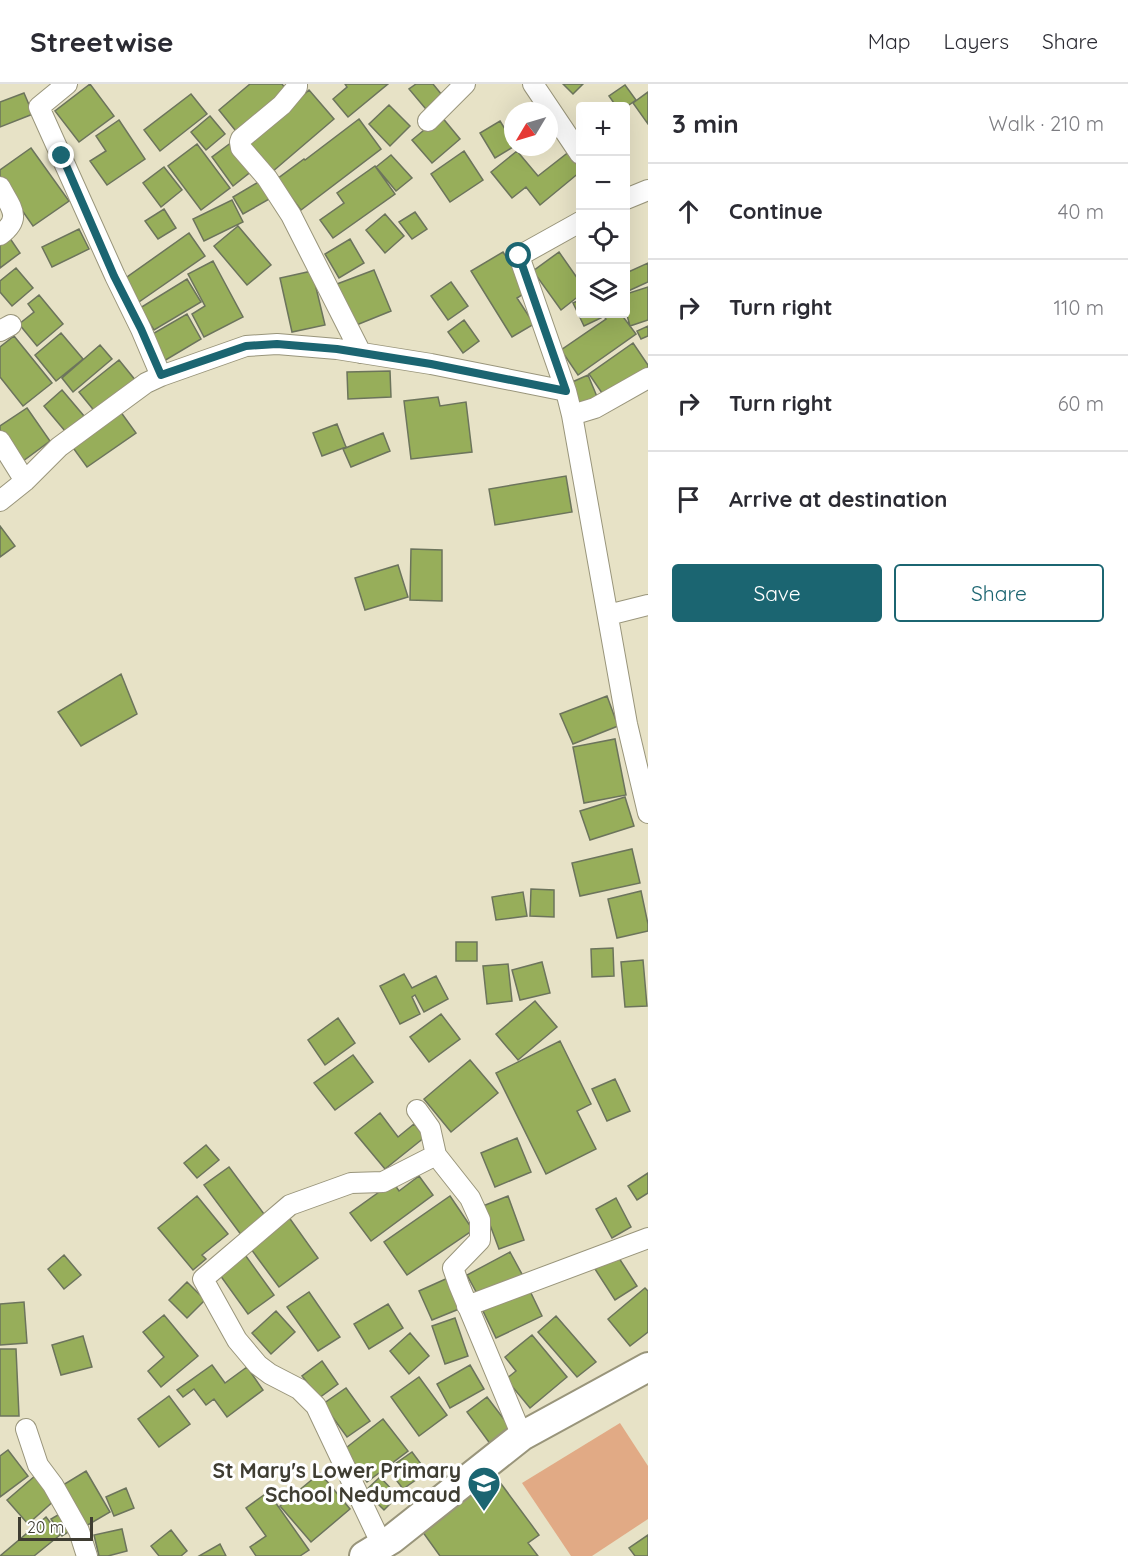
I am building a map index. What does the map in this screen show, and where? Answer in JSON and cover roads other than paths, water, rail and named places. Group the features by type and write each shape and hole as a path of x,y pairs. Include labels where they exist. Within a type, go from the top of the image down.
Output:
{"main road":[{"path":"373,1551 392,1539 522,1436 648,1367"}],"street":[{"path":"67,84 39,107 161,375"},
{"path":"297,84 282,105 240,142 291,215 361,353"},
{"path":"428,121 465,84"},
{"path":"533,84 576,148"},
{"path":"0,187 14,214 9,229 0,235"},
{"path":"630,197 648,190"},
{"path":"576,224 519,256 566,391 572,415 627,724 648,813"},
{"path":"0,501 26,481 59,447 146,383 161,375 246,346 277,344 361,353 431,364 566,391"},
{"path":"572,415 596,408 648,378"},
{"path":"0,441 26,481"},
{"path":"608,615 648,604"},
{"path":"417,1110 430,1128 436,1155 470,1198 480,1220 480,1240 453,1268 522,1436"},
{"path":"373,1551 316,1406 299,1389 258,1365 237,1340 203,1279 290,1205 351,1183 383,1182 436,1155"},
{"path":"467,1306 648,1238"},
{"path":"26,1429 38,1465 53,1485 80,1531 87,1556"}],"place":[{"name":"St Mary's Lower Primary School Nedumcaud","path":"484,1512"}]}
